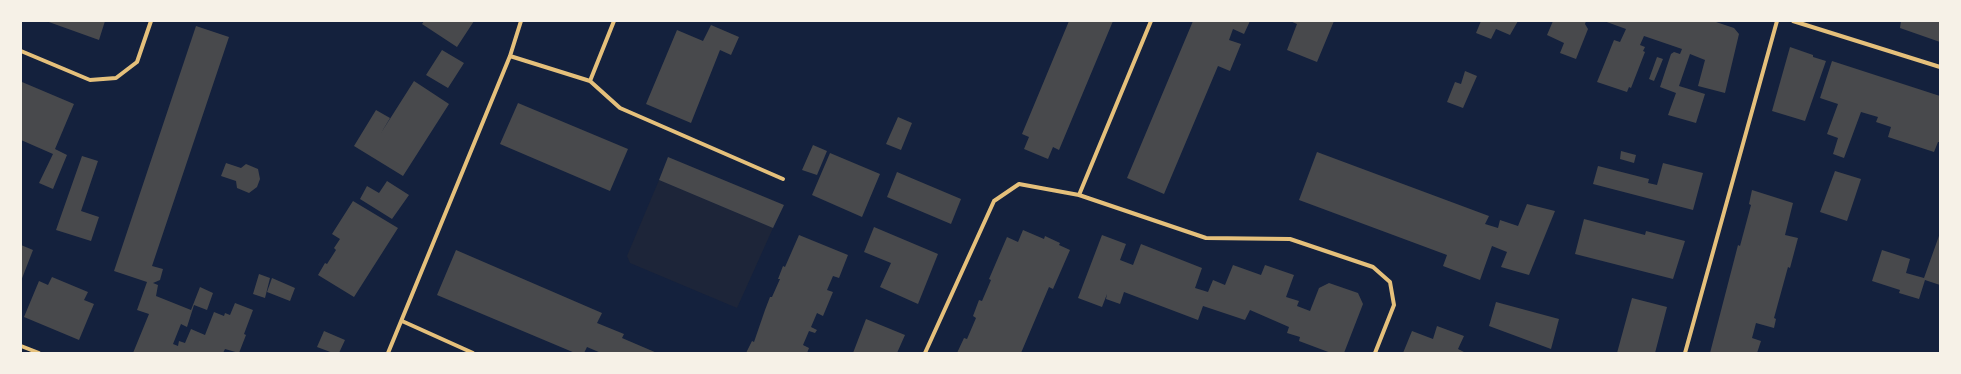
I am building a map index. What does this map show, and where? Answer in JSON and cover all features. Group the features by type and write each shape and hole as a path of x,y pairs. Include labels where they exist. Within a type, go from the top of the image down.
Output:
{"street":[{"path":"21,51 90,80 116,78 137,62 151,21"},
{"path":"388,353 510,56 521,21"},
{"path":"590,80 614,21"},
{"path":"1079,195 1151,21"},
{"path":"1685,353 1777,21"},
{"path":"1794,21 1940,67"},
{"path":"510,56 590,80 620,108 783,179"},
{"path":"925,353 994,201 1019,184 1079,195 1206,238 1290,239 1373,267 1390,282 1394,305 1375,353"},
{"path":"402,321 473,353"},
{"path":"21,346 39,353"}],"shaded area":[{"path":"659,180 773,228 737,308 630,263 627,256"}],"building":[{"path":"46,21 105,21 99,40"},
{"path":"424,21 474,21 457,47 422,24"},
{"path":"1069,21 1113,21 1059,150 1053,147 1048,159 1024,149 1029,137 1022,134"},
{"path":"1193,21 1250,21 1244,34 1233,29 1229,40 1241,44 1230,71 1218,66 1164,194 1127,178"},
{"path":"1290,21 1334,21 1317,62 1287,50 1297,24"},
{"path":"1481,21 1518,21 1510,35 1496,29 1491,39 1476,33"},
{"path":"1553,21 1586,21 1585,24 1588,29 1576,59 1560,53 1564,43 1547,35"},
{"path":"1604,21 1713,21 1734,28 1739,34 1725,93 1698,86 1705,60 1690,54 1679,86 1705,94 1696,123 1668,115 1676,93 1660,87 1671,54 1674,52 1680,54 1682,49 1644,36 1640,45 1645,47 1643,51 1645,52 1631,88 1629,87 1627,92 1597,82 1614,40 1620,42 1626,29"},
{"path":"1901,21 1940,21 1940,42 1900,28"},
{"path":"711,25 739,37 731,55 720,50 691,123 646,104 677,30 703,41"},
{"path":"196,26 229,37 152,266 163,269 160,280 153,283 158,285 156,296 191,310 200,287 213,293 207,310 194,305 187,327 181,324 173,344 178,346 179,341 185,343 191,329 205,335 214,312 224,316 225,313 230,315 235,303 253,310 239,353 225,349 223,353 133,353 149,314 137,310 147,282 114,271"},
{"path":"1790,47 1826,61 1805,121 1772,111"},
{"path":"442,50 464,63 448,88 426,75"},
{"path":"1657,57 1663,59 1654,81 1649,79"},
{"path":"1832,61 1940,96 1940,142 1938,142 1934,152 1888,137 1891,127 1876,122 1878,117 1861,112 1844,158 1833,154 1838,138 1827,134 1838,104 1820,98"},
{"path":"1465,71 1477,76 1463,108 1447,102 1455,82 1461,84"},
{"path":"414,81 449,104 403,176 354,146 376,110 390,118 381,133"},
{"path":"22,82 74,104 55,149 67,155 53,189 39,183 53,154 21,140"},
{"path":"518,103 628,149 610,191 500,144"},
{"path":"898,117 912,123 901,150 886,144"},
{"path":"813,145 827,151 817,175 802,170"},
{"path":"1621,151 1636,155 1634,163 1620,159"},
{"path":"1317,152 1489,216 1485,224 1498,228 1500,220 1518,226 1527,204 1555,211 1529,275 1501,267 1507,252 1492,246 1480,280 1443,266 1447,255 1299,200"},
{"path":"830,153 880,174 862,217 812,195"},
{"path":"82,156 98,161 81,211 99,217 91,241 56,230"},
{"path":"668,157 784,205 773,228 659,180"},
{"path":"226,163 241,168 246,164 258,169 260,179 257,187 249,193 237,188 236,181 221,176"},
{"path":"1663,163 1703,173 1693,210 1593,184 1598,166 1649,179 1648,183 1657,185"},
{"path":"1835,171 1861,179 1847,221 1820,212"},
{"path":"897,172 961,199 951,224 887,197"},
{"path":"387,181 409,195 392,219 360,199 367,186 379,193"},
{"path":"1752,190 1793,203 1785,235 1798,238 1790,268 1788,267 1774,318 1776,319 1774,328 1756,323 1752,338 1761,341 1757,353 1710,353 1738,245 1740,246 1751,205 1749,204"},
{"path":"353,201 398,228 354,297 318,275 325,263 327,264 336,250 334,248 340,239 332,234"},
{"path":"1584,219 1645,235 1646,231 1685,241 1673,279 1575,254"},
{"path":"874,227 938,254 918,304 880,287 891,263 864,252"},
{"path":"1023,230 1044,239 1045,236 1060,243 1059,245 1070,250 1053,289 1049,287 1021,353 957,353 964,338 967,339 976,318 973,316 979,300 982,301 991,280 989,279 1007,237 1018,242"},
{"path":"1940,233 1940,285 1925,280 1919,299 1899,293 1900,290 1872,281 1882,250 1910,259 1906,273 1924,278"},
{"path":"799,235 848,255 839,278 833,276 827,290 833,292 823,316 817,313 811,327 817,330 815,333 809,331 803,345 809,348 807,353 746,353 752,341 754,342 770,297 772,297 780,279 778,279 783,266 785,267"},
{"path":"1102,235 1126,244 1120,260 1133,265 1141,244 1202,268 1195,288 1208,292 1213,280 1225,285 1233,265 1261,275 1265,265 1294,275 1286,297 1299,301 1297,306 1310,311 1319,288 1329,283 1358,293 1363,304 1344,353 1331,353 1299,341 1300,337 1287,333 1289,327 1250,310 1245,320 1203,306 1198,320 1124,292 1120,304 1106,299 1107,294 1102,307 1078,298"},
{"path":"21,245 33,250 21,281"},
{"path":"456,250 602,313 597,323 624,334 622,338 657,353 601,353 587,347 584,353 575,353 437,295"},
{"path":"259,274 270,278 265,298 253,294"},
{"path":"52,277 88,292 84,300 94,304 79,340 24,317 39,281 48,285"},
{"path":"272,278 295,288 290,301 267,292"},
{"path":"1632,298 1667,307 1655,353 1617,353"},
{"path":"1496,302 1559,319 1551,349 1489,326"},
{"path":"866,319 905,335 897,353 853,353"},
{"path":"1437,326 1464,336 1458,349 1464,352 1463,353 1403,353 1412,331 1433,339"},
{"path":"324,331 345,340 339,353 333,353 317,347"}]}
